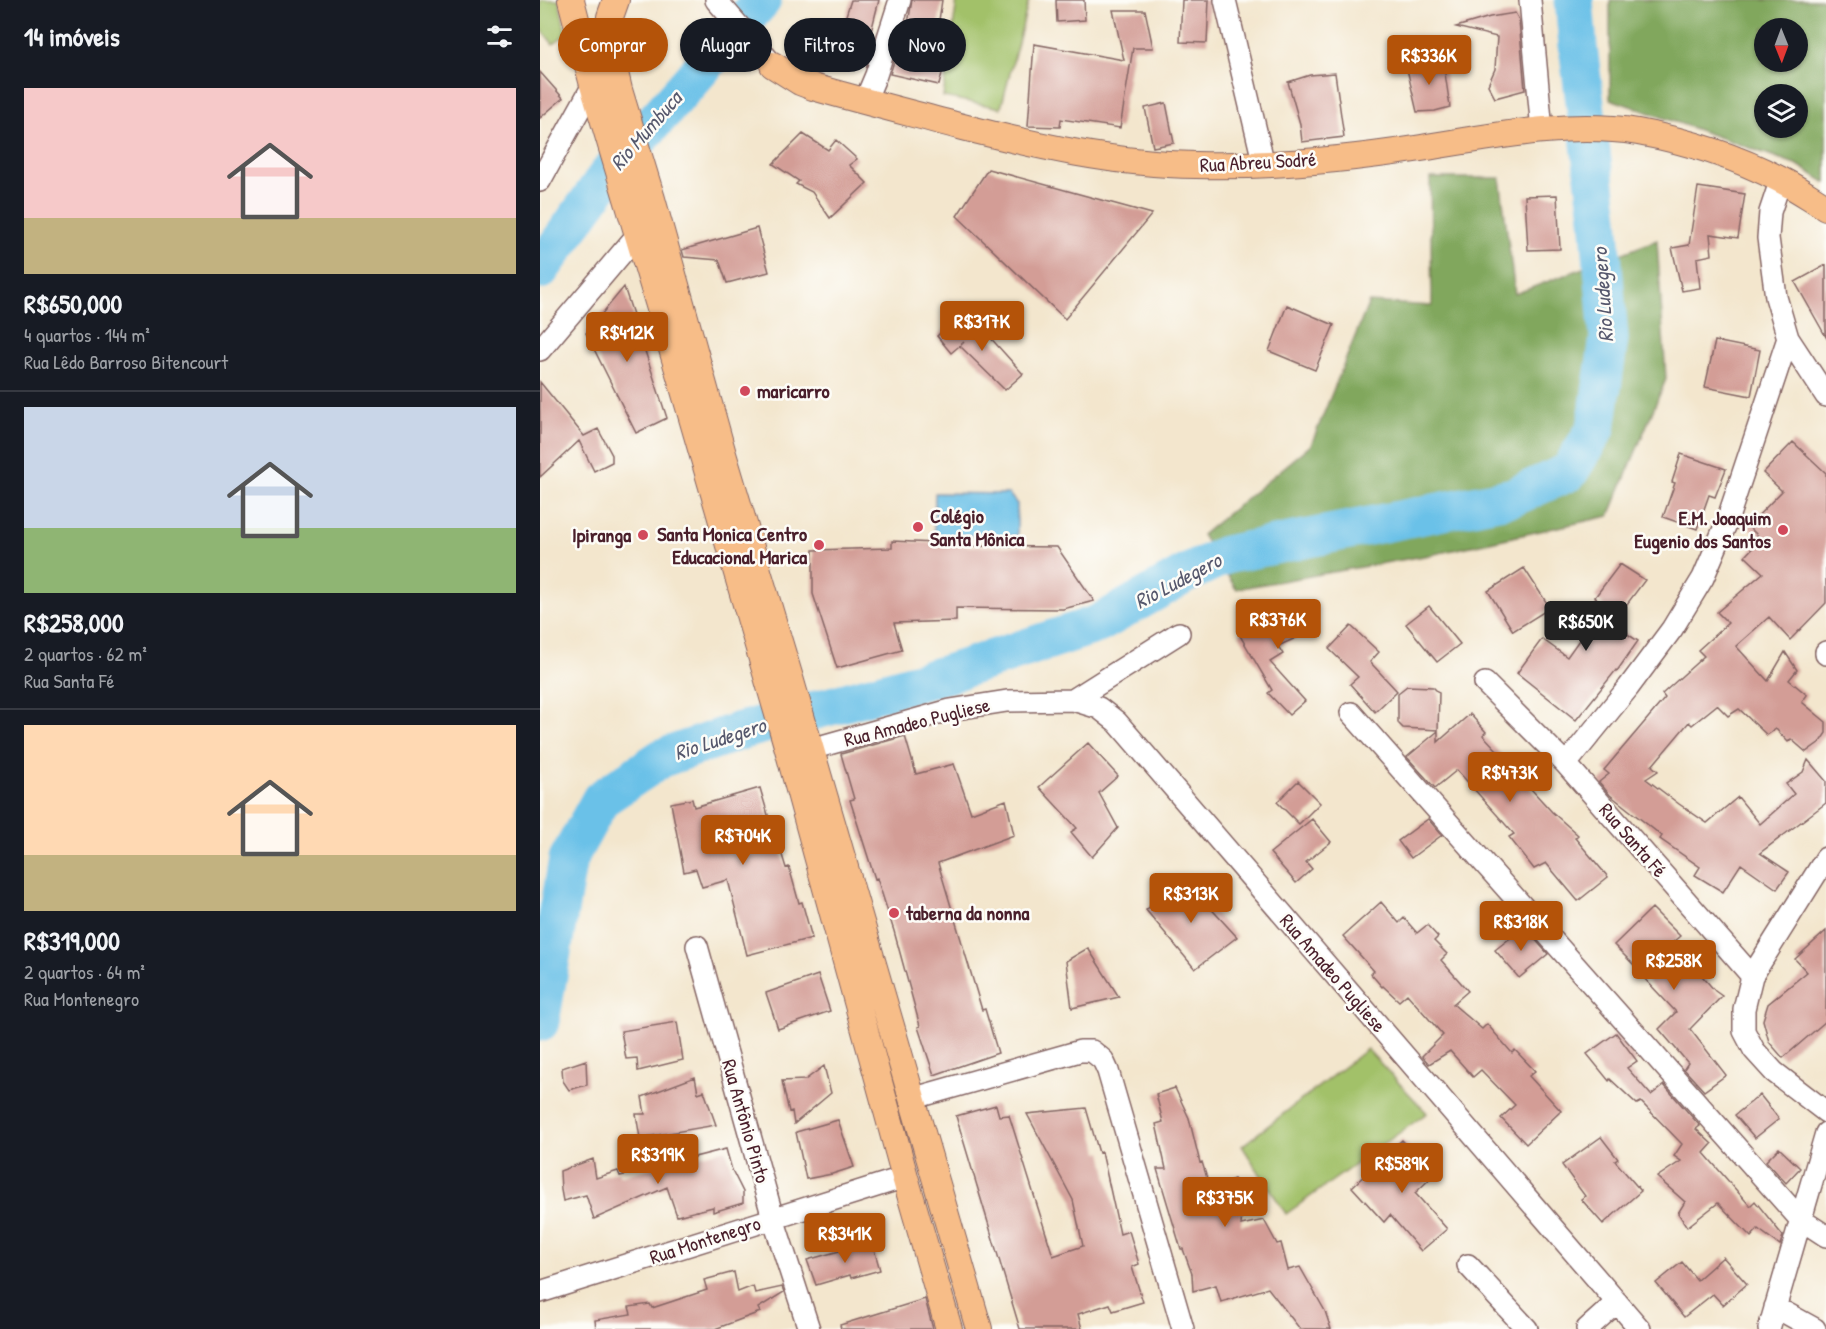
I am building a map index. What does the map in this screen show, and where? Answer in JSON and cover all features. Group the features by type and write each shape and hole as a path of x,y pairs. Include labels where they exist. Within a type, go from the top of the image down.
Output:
{"main road":[{"path":"571,0 601,111 640,200 723,454 779,680"},
{"path":"616,0 610,13 608,34 640,200 638,234 779,680 801,742 979,1329"},
{"name":"Rua Abreu Sodré","path":"773,65 800,82 865,102 993,135 1064,150 1133,160 1194,165 1264,165 1359,156 1542,131 1595,129 1636,132 1689,144 1738,160 1781,179 1826,207"},
{"path":"801,742 905,1177 949,1329"}],"street":[{"name":"Rua Abreu Sodré","path":"716,0 773,65"},
{"path":"865,102 900,0"},
{"path":"1225,0 1264,165"},
{"path":"1530,0 1542,131"},
{"path":"540,182 593,84"},
{"path":"1781,179 1770,212 1768,238 1776,297 1788,338 1826,396"},
{"path":"540,350 638,234"},
{"path":"1566,764 1628,688 1672,629 1703,578 1726,524 1788,338"},
{"path":"1072,700 1179,633"},
{"name":"Rua Santa Fé","path":"1485,683 1566,764 1752,976"},
{"name":"Rua Amadeo Pugliese","path":"801,742 950,710 1007,701 1072,700 1099,708 1117,722 1640,1329"},
{"path":"1351,712 1800,1219 1826,1236"},
{"path":"1826,858 1752,976 1743,1009 1744,1031 1754,1050 1774,1072 1826,1112"},
{"name":"Rua Antônio Pinto","path":"697,946 773,1218 809,1329"},
{"path":"911,1099 1080,1051 1092,1051 1103,1060 1183,1329"},
{"path":"1769,1329 1826,1133"},
{"name":"Rua Montenegro","path":"540,1293 905,1177"},
{"path":"1468,1265 1527,1329"},
{"path":"1587,1329 1617,1302"},
{"path":"1775,1307 1815,1329"}],"green space":[{"path":"559,0 563,18 558,18 558,40 553,44 540,28 540,1"},
{"path":"957,0 1029,0 1001,108 943,97 947,72 966,72 966,18 954,18"},
{"path":"1610,0 1826,0 1826,183 1798,165 1610,99"},
{"path":"1430,178 1500,178 1515,294 1657,240 1666,379 1609,516 1430,555 1236,589 1202,535 1311,445 1369,302 1432,306"},
{"path":"1367,1049 1427,1113 1286,1214 1242,1146"}],"water":[{"path":"935,493 1009,494 1017,504 1017,536 934,535"}],"building":[{"path":"851,0 879,0 874,18 845,18"},
{"path":"912,0 942,0 939,18 909,18"},
{"path":"1056,0 1084,0 1085,20 1057,22"},
{"path":"1182,0 1209,0 1207,43 1180,42"},
{"path":"1113,10 1145,10 1153,48 1133,48 1120,128 1061,119 1060,127 1028,126 1034,44 1124,60"},
{"path":"1515,13 1519,20 1525,90 1495,98 1488,85 1495,69 1497,37 1456,27 1490,17"},
{"path":"1443,60 1450,107 1417,112 1407,69 1427,62"},
{"path":"540,72 563,98 540,118"},
{"path":"891,72 942,72 939,85 890,74"},
{"path":"1335,73 1344,137 1302,142 1300,124 1288,82 1310,75"},
{"path":"1166,103 1174,143 1153,147 1145,108"},
{"path":"803,134 828,150 836,140 857,159 849,165 867,183 830,218 812,192 796,184 799,181 773,164"},
{"path":"988,169 1152,214 1065,319 957,216"},
{"path":"1698,187 1745,194 1738,238 1710,234 1712,255 1697,258 1700,288 1682,291 1672,248 1689,245"},
{"path":"1557,195 1560,249 1528,250 1525,196"},
{"path":"757,228 769,272 727,283 719,260 684,257 682,250"},
{"path":"1826,265 1826,337 1795,282"},
{"path":"624,287 667,418 636,433 586,333"},
{"path":"1287,305 1334,325 1315,370 1269,351"},
{"path":"956,318 970,335 979,325 1023,374 1005,390 960,346 964,342 951,353 937,336"},
{"path":"1715,341 1760,350 1751,396 1705,387"},
{"path":"540,382 584,436 598,429 612,455 612,462 594,471 579,441 540,477"},
{"path":"1793,442 1826,473 1826,603 1790,640 1769,617 1736,646 1768,681 1785,652 1797,670 1789,680 1807,695 1802,702 1826,722 1826,733 1820,742 1806,752 1791,739 1788,742 1776,729 1767,735 1739,709 1728,716 1717,705 1692,725 1689,722 1652,766 1658,771 1646,779 1707,823 1738,797 1760,824 1794,794 1786,784 1803,772 1808,760 1826,781 1826,803 1760,853 1789,872 1777,889 1741,864 1723,892 1695,875 1700,867 1660,839 1662,836 1610,795 1599,782 1609,774 1604,770 1665,698 1662,694 1704,656 1698,650 1728,623 1717,612 1763,573 1745,556 1761,539 1748,526 1782,491 1763,473"},
{"path":"1681,454 1726,469 1715,497 1709,495 1697,529 1663,517 1675,483 1672,482"},
{"path":"892,541 956,544 956,546 1057,547 1094,601 1063,609 956,608 956,621 894,623 902,650 837,668 813,594 813,550 892,548"},
{"path":"1620,564 1645,580 1612,624 1638,641 1617,671 1576,720 1517,673 1542,639 1567,657 1604,605 1595,597"},
{"path":"1524,568 1550,608 1513,631 1488,591"},
{"path":"1306,603 1318,628 1278,646 1283,654 1270,662 1305,701 1289,715 1268,693 1272,690 1239,634 1263,619 1264,622"},
{"path":"1429,606 1460,644 1437,662 1406,624"},
{"path":"1351,626 1379,652 1370,662 1397,691 1375,712 1350,684 1358,677 1329,649"},
{"path":"1407,686 1433,687 1439,693 1438,730 1403,728 1398,723 1398,693"},
{"path":"1470,714 1486,732 1483,735 1510,766 1552,812 1578,835 1575,838 1608,877 1578,901 1546,863 1534,869 1509,837 1514,834 1457,770 1435,788 1407,757 1438,731 1438,742"},
{"path":"905,736 916,774 954,764 971,813 1006,800 1014,835 938,863 982,1010 985,1009 998,1053 934,1075 918,1027 920,1026 894,931 850,800 854,799 841,754"},
{"path":"1088,743 1118,776 1099,793 1118,828 1092,857 1071,832 1077,828 1039,787"},
{"path":"1298,781 1320,803 1299,824 1277,802"},
{"path":"760,788 776,842 778,842 786,868 789,867 812,938 747,955 728,880 702,887 696,869 684,872 671,803 692,799 694,807"},
{"path":"1312,819 1331,842 1306,862 1312,869 1296,883 1270,853"},
{"path":"1428,819 1442,835 1411,858 1398,841"},
{"path":"1183,878 1237,937 1195,969 1146,910"},
{"path":"1381,902 1399,923 1404,918 1417,933 1427,925 1438,937 1434,941 1447,954 1441,960 1468,991 1453,1004 1482,1029 1487,1024 1512,1053 1515,1050 1535,1071 1529,1076 1561,1111 1526,1144 1501,1118 1515,1105 1481,1070 1473,1077 1450,1051 1429,1064 1422,1056 1443,1035 1407,994 1399,1001 1382,987 1371,974 1374,971 1343,936"},
{"path":"1652,908 1680,936 1673,942 1715,991 1722,996 1690,1029 1726,1075 1704,1091 1684,1069 1688,1063 1659,1029 1676,1012 1614,945"},
{"path":"1524,927 1548,954 1519,978 1495,950"},
{"path":"1826,931 1826,1021 1783,1058 1769,1042 1763,1020 1768,1004 1807,972 1795,959"},
{"path":"1088,948 1119,997 1072,1008 1066,961"},
{"path":"818,975 830,1011 778,1029 766,993"},
{"path":"677,1022 683,1060 638,1071 637,1058 626,1059 621,1031"},
{"path":"1616,1033 1637,1061 1627,1068 1651,1095 1664,1085 1700,1126 1696,1129 1712,1144 1704,1153 1750,1206 1755,1201 1783,1236 1780,1245 1758,1229 1751,1237 1718,1203 1687,1227 1678,1213 1685,1202 1657,1177 1681,1161 1674,1156 1682,1144 1641,1102 1637,1104 1610,1079 1609,1081 1587,1054"},
{"path":"586,1060 587,1085 569,1090 563,1081 562,1068"},
{"path":"824,1066 831,1093 794,1124 782,1081 805,1080"},
{"path":"695,1077 698,1093 704,1091 716,1125 640,1138 636,1114 645,1114 642,1097"},
{"path":"1175,1088 1189,1118 1200,1163 1202,1162 1210,1188 1234,1179 1244,1190 1241,1225 1264,1220 1277,1244 1281,1243 1288,1270 1300,1267 1325,1311 1331,1329 1300,1329 1268,1288 1221,1302 1216,1285 1193,1291 1192,1274 1183,1249 1181,1249 1157,1169 1166,1169 1156,1124 1163,1122 1156,1094"},
{"path":"1760,1095 1779,1119 1755,1138 1735,1115"},
{"path":"996,1105 999,1116 1009,1115 1053,1256 1083,1246 1073,1200 1027,1114 1086,1108 1099,1153 1102,1152 1120,1234 1129,1231 1139,1264 1132,1267 1143,1302 1113,1311 1110,1304 1078,1314 1082,1329 1020,1329 956,1116"},
{"path":"838,1120 854,1167 806,1179 796,1132"},
{"path":"1601,1137 1618,1159 1615,1161 1641,1191 1603,1224 1581,1199 1585,1196 1562,1165"},
{"path":"1402,1140 1435,1174 1415,1193 1447,1229 1421,1251 1390,1215 1384,1222 1352,1187"},
{"path":"1779,1148 1800,1168 1786,1183 1766,1161"},
{"path":"726,1149 732,1170 743,1192 743,1203 713,1212 713,1207 677,1216 667,1187 594,1219 586,1195 563,1201 560,1171 593,1159 596,1178 618,1171 620,1176"},
{"path":"872,1242 880,1270 851,1278 850,1275 816,1285 807,1260"},
{"path":"1723,1257 1747,1284 1723,1305 1713,1294 1684,1317 1656,1283 1682,1262 1697,1280"},
{"path":"734,1272 738,1292 753,1286 755,1293 782,1287 784,1292 758,1308 760,1312 715,1329 596,1329 595,1320 631,1314 629,1307 650,1304 652,1308 707,1290 704,1280"},
{"path":"925,1299 933,1329 841,1329 840,1325"}],"waterway":[{"name":"Rio Mumbuca","path":"540,270 608,174 762,0"},
{"name":"Rio Ludegero","path":"540,1022 568,859 601,799 662,758 740,731 947,674 1098,624 1184,575 1225,555 1513,497 1569,472 1596,428 1609,338 1599,218 1574,0"}],"place":[{"name":"maricarro","path":"745,391"},
{"name":"Colégio Santa Mônica","path":"918,527"},
{"name":"E.M. Joaquim Eugenio dos Santos","path":"1783,530"},
{"name":"Ipiranga","path":"643,535"},
{"name":"Santa Monica Centro Educacional Marica","path":"819,545"},
{"name":"taberna da nonna","path":"894,913"}]}
